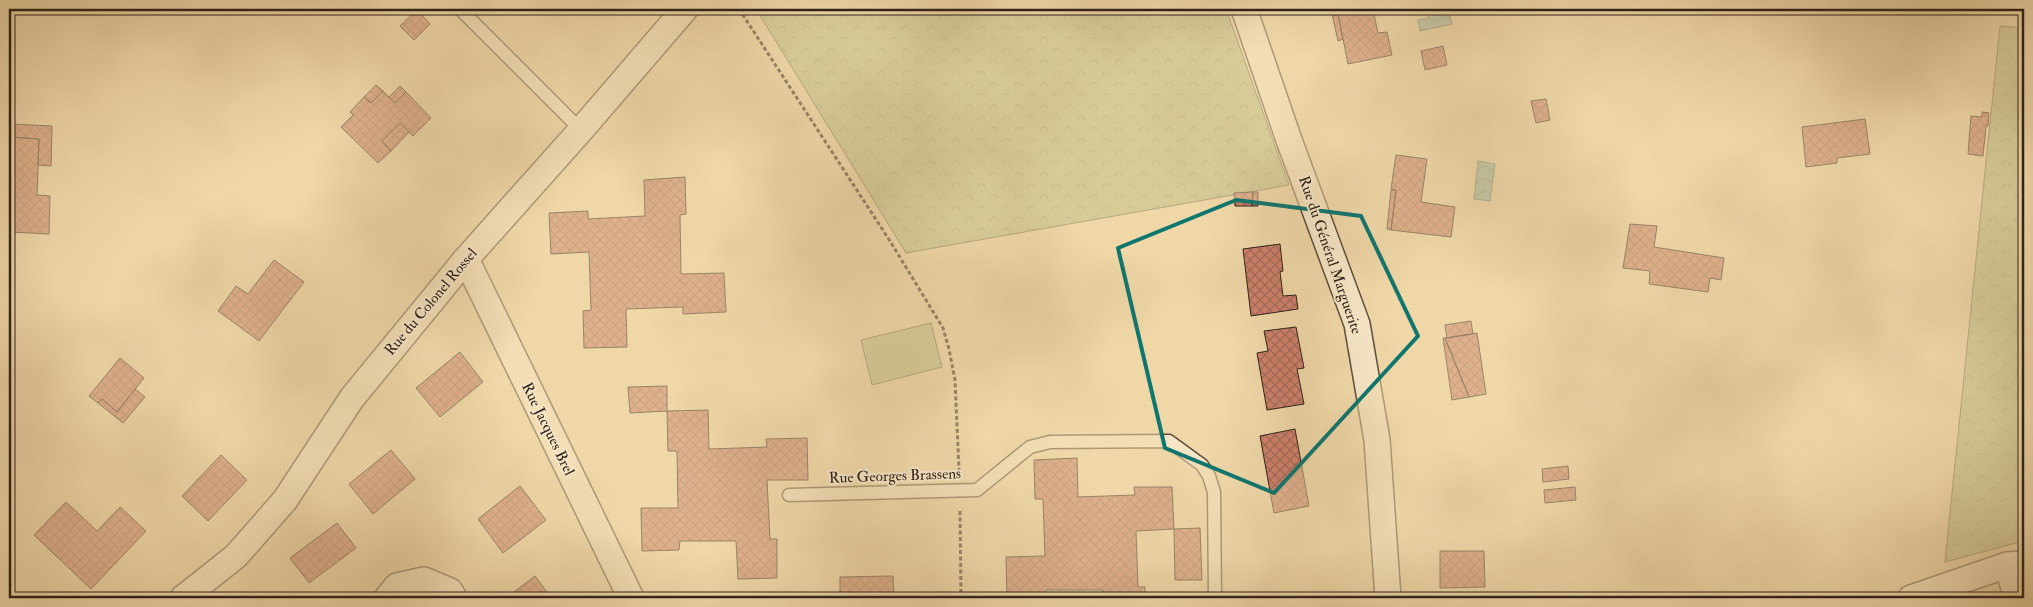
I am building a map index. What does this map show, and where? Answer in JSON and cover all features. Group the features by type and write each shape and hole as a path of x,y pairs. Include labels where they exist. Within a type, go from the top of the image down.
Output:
{"street":[{"name":"Rue du Colonel Rossel","path":"183,598 236,556 285,500 352,398 466,259 581,130 685,9"},
{"name":"Rue du Général Marguerite","path":"1244,9 1289,140 1357,324 1377,440 1388,598"},
{"name":"Rue Jacques Brel","path":"466,259 631,598"},
{"path":"1911,598 2016,565 2017,598"},
{"path":"387,598 397,586 424,580 450,592 454,598"}],"lane":[{"path":"460,9 581,130"},
{"name":"Rue Georges Brassens","path":"790,496 977,490 1030,447 1050,442 1169,441 1202,465 1210,476 1214,492 1215,598"}],"path":[{"path":"739,9 890,241 943,328 955,380 960,490 961,598"}],"highlighted area":[{"path":"1236,200 1361,216 1418,336 1274,493 1165,448 1118,248"}],"green space":[{"path":"756,9 1226,9 1289,185 906,253"},
{"path":"2000,26 2024,28 2024,541 1945,562"},
{"path":"931,323 942,367 872,385 861,340"}],"water":[{"path":"1427,9 1448,9 1452,24 1420,31 1418,20 1429,18"},
{"path":"1478,161 1495,164 1490,201 1474,199"}],"building":[{"path":"1331,9 1337,9 1343,39 1338,41"},
{"path":"1337,9 1373,9 1378,33 1387,32 1392,55 1348,64"},
{"path":"417,10 430,24 414,40 400,26"},
{"path":"1443,46 1447,65 1425,70 1421,51"},
{"path":"376,85 383,91 371,103 364,97"},
{"path":"400,86 406,92 395,103 389,97"},
{"path":"383,91 395,103 406,92 431,118 413,136 400,123 382,141 391,151 378,163 341,127 353,115 350,112 364,97 371,103"},
{"path":"1546,99 1550,120 1536,123 1531,101"},
{"path":"1982,112 1989,113 1983,156 1968,154 1971,116 1982,117"},
{"path":"1865,119 1870,154 1837,158 1837,163 1806,167 1802,127"},
{"path":"400,123 409,132 391,151 382,141"},
{"path":"9,124 52,126 51,166 38,165 39,139 9,137"},
{"path":"9,137 39,139 37,195 50,196 49,234 9,232"},
{"path":"1396,155 1427,159 1421,202 1455,207 1451,237 1391,230 1396,190 1391,189"},
{"path":"685,177 686,214 680,215 681,274 724,273 726,312 683,314 683,307 626,309 627,347 584,348 583,311 591,310 589,252 551,254 549,213 588,211 588,219 645,216 644,180"},
{"path":"1391,190 1396,190 1391,230 1387,229"},
{"path":"1253,192 1252,206 1235,206 1234,193"},
{"path":"1253,192 1258,192 1258,206 1252,206"},
{"path":"1630,224 1657,226 1654,247 1724,258 1721,280 1710,278 1708,292 1649,284 1650,271 1623,268"},
{"path":"1280,244 1283,271 1280,272 1283,296 1296,295 1298,309 1251,316 1243,249"},
{"path":"274,260 304,282 259,341 218,311 236,286 248,294"},
{"path":"1471,321 1473,334 1447,338 1445,325"},
{"path":"1296,327 1304,368 1297,369 1304,404 1267,410 1257,353 1268,351 1264,331"},
{"path":"1477,333 1486,394 1469,397 1445,338"},
{"path":"1443,338 1445,338 1469,397 1452,400"},
{"path":"460,352 483,382 440,417 416,388"},
{"path":"120,358 144,378 117,412 102,399 98,403 89,396"},
{"path":"667,386 667,411 630,413 628,387"},
{"path":"135,389 145,397 123,423 98,403 102,399 117,412"},
{"path":"708,410 709,449 767,447 766,439 807,438 808,480 767,480 770,539 777,539 777,578 738,579 736,541 680,541 679,550 642,551 641,508 678,508 677,451 668,451 667,411"},
{"path":"1295,429 1309,506 1274,513 1260,436"},
{"path":"391,450 415,479 373,514 349,484"},
{"path":"221,455 247,480 208,521 182,496"},
{"path":"1077,458 1078,497 1135,495 1134,487 1172,487 1174,529 1136,531 1138,587 1145,587 1145,598 1103,598 1103,590 1046,590 1046,597 1007,598 1006,557 1045,556 1043,499 1035,499 1034,460"},
{"path":"1568,466 1569,479 1543,482 1542,469"},
{"path":"520,486 546,520 503,553 478,519"},
{"path":"1575,487 1576,500 1545,503 1544,490"},
{"path":"66,502 97,531 120,507 146,531 91,589 34,535"},
{"path":"337,523 356,548 309,583 290,558"},
{"path":"1200,528 1202,580 1175,580 1174,529"},
{"path":"1440,551 1484,551 1485,587 1440,588"},
{"path":"535,576 551,598 506,598"},
{"path":"893,576 894,598 840,598 840,577"},
{"path":"808,594 808,598 677,598"}]}
